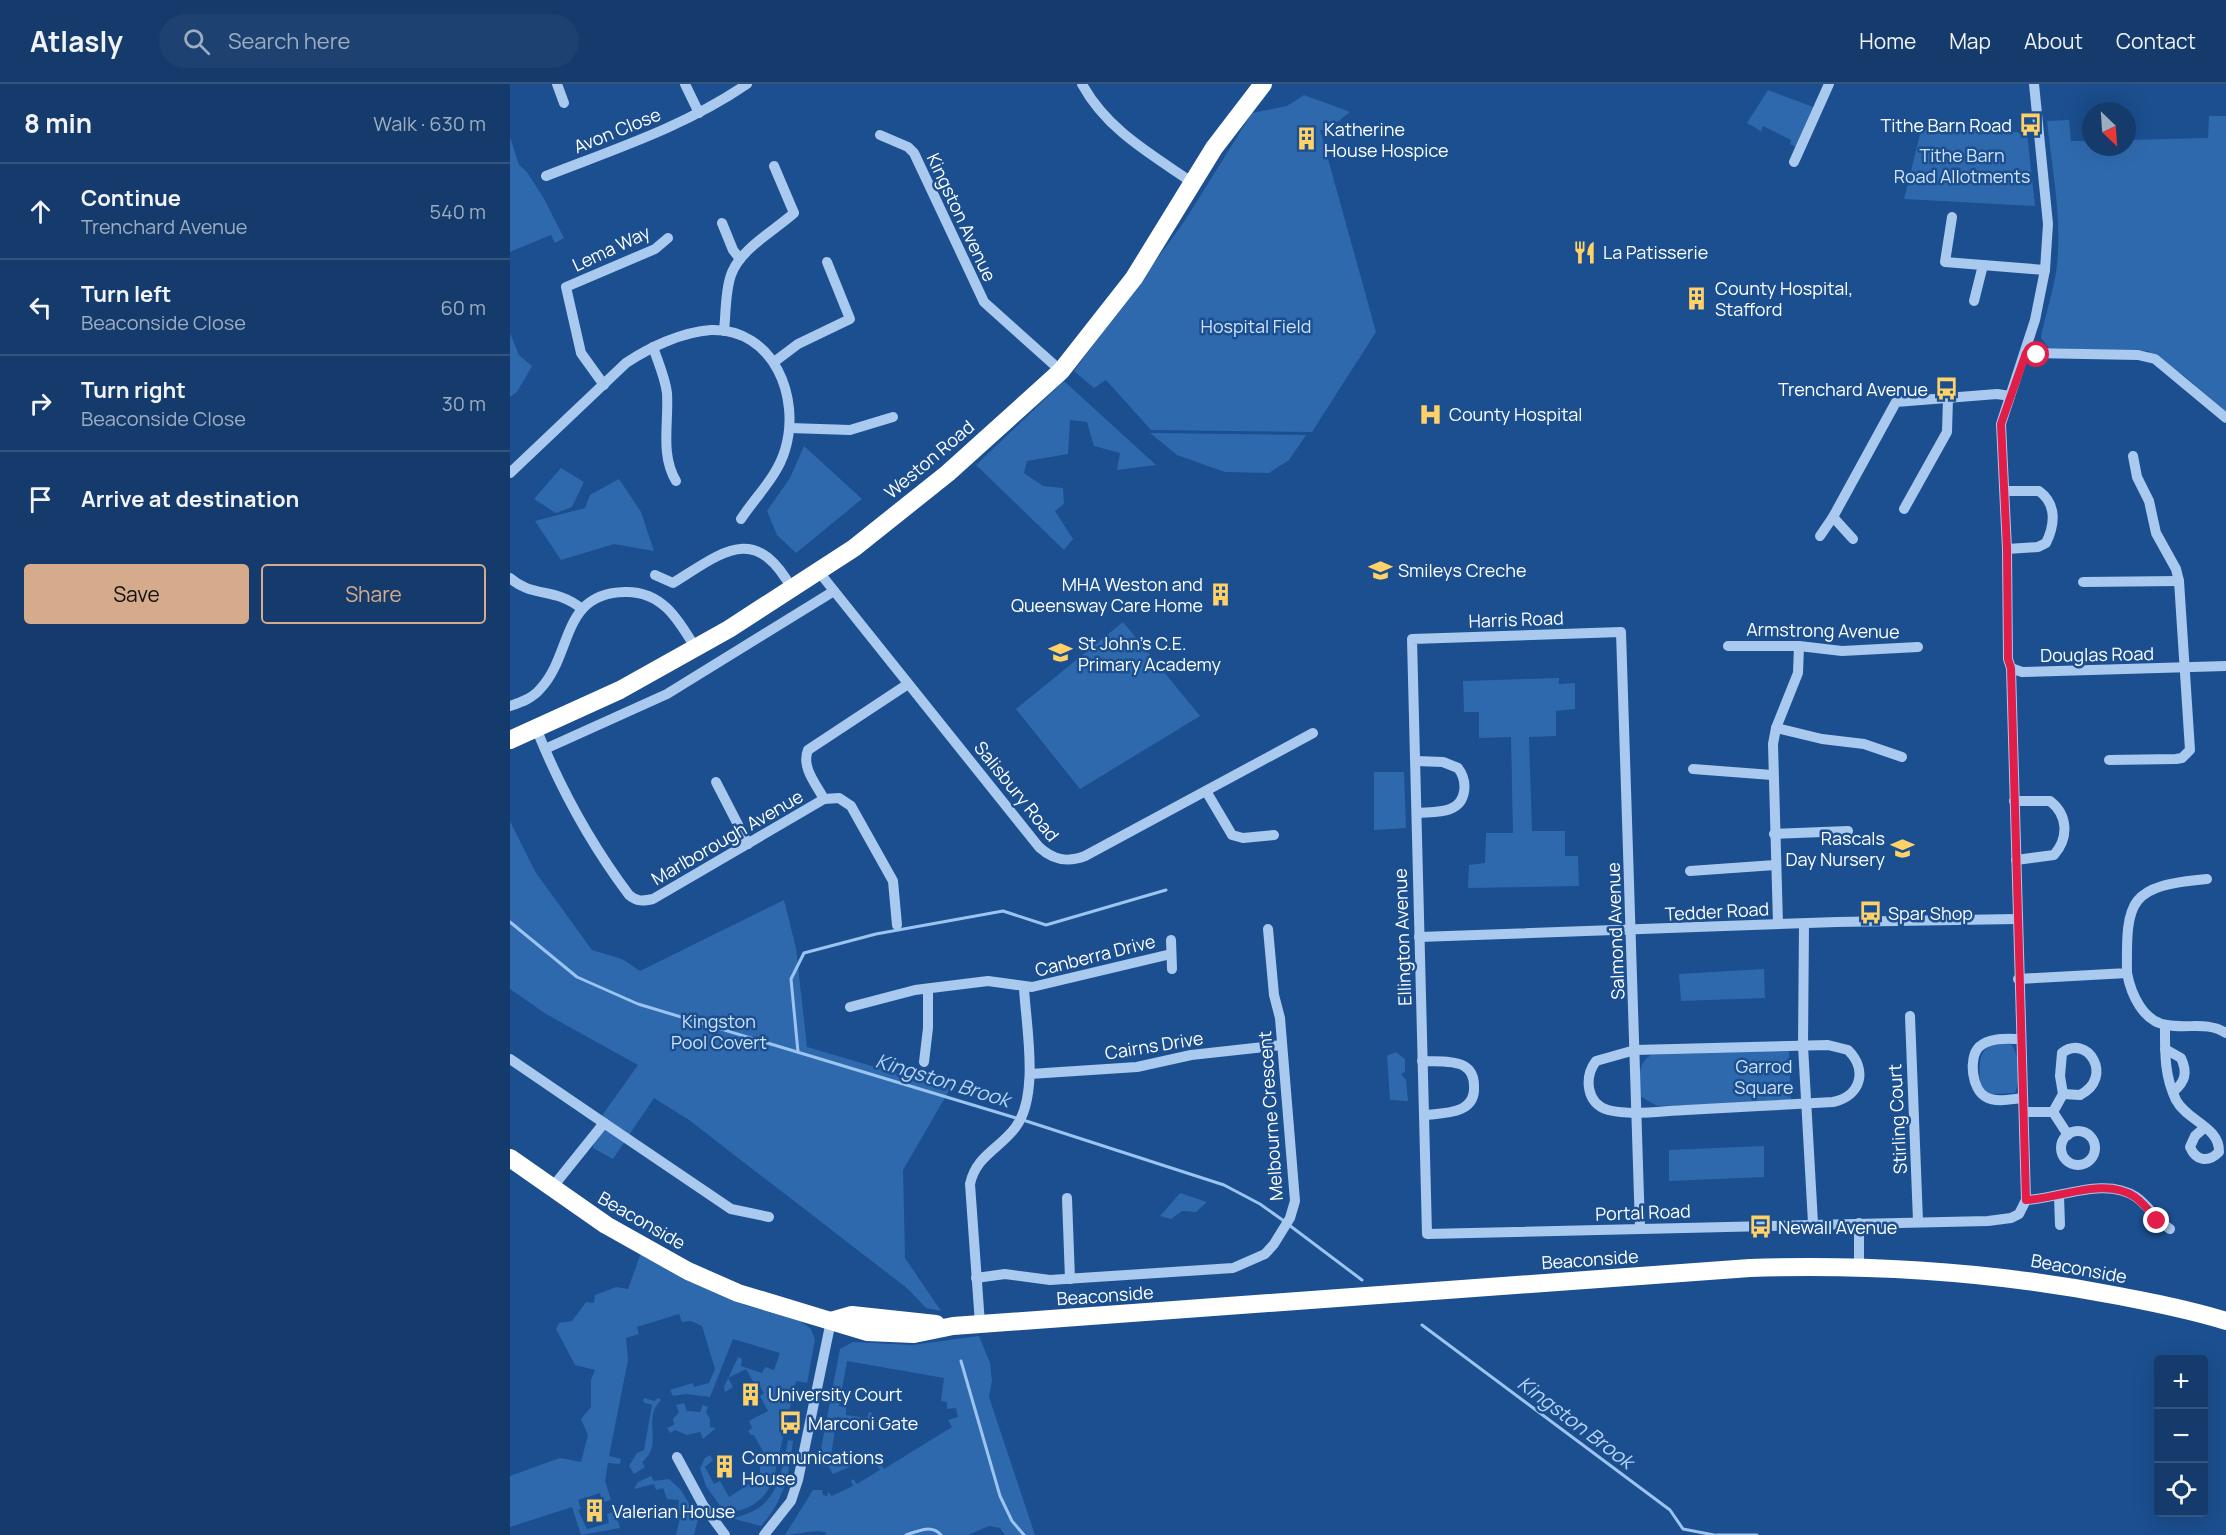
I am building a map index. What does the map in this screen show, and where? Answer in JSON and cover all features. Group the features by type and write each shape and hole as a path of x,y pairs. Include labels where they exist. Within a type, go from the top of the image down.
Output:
{"highway":[{"name":"Weston Road","path":"510,740 620,690 696,649 819,572 948,473 1061,371 1134,278 1221,139 1263,84"},
{"name":"Beaconside","path":"510,1158 551,1189 606,1225 688,1271 738,1293 851,1329 895,1335 914,1334 953,1326 1738,1269 1859,1267 1945,1271 2057,1284 2226,1320"}],"street":[{"path":"557,84 564,103"},
{"path":"685,84 699,113"},
{"name":"Avon Close","path":"546,176 699,113 747,84"},
{"path":"1082,84 1096,107 1114,127 1193,183"},
{"path":"1794,162 1828,84"},
{"path":"2034,84 2048,224 2045,270 2026,353 2001,424 2007,549 2008,659 2011,668 2025,1202 2083,1190 2121,1191 2136,1197 2157,1221 2170,1229"},
{"name":"Kingston Avenue","path":"880,135 908,147 914,153 984,302 1061,371"},
{"path":"724,331 729,282 740,259 794,213 774,166"},
{"path":"1952,217 1945,262 2045,270"},
{"path":"722,223 733,250 740,259"},
{"name":"Lema Way","path":"604,385 581,353 566,287 656,249 668,238"},
{"path":"774,362 798,345 850,319 827,262"},
{"path":"1974,300 1983,265"},
{"path":"510,473 626,363 653,347 697,332 724,331 757,344 774,362 786,386 790,428 781,464 741,519"},
{"path":"653,347 666,389 666,454 668,465 676,481"},
{"path":"2026,353 2138,355 2155,359 2226,418"},
{"path":"1820,536 1833,517 1896,402 1997,394 2010,396"},
{"path":"1904,509 1947,432 1948,398"},
{"path":"790,428 850,430 893,417"},
{"path":"2109,760 2176,759 2187,754 2190,740 2179,581 2176,569 2156,533 2149,501 2137,477 2133,456"},
{"path":"2005,491 2039,491 2050,502 2054,521 2046,543 2038,547 2007,549"},
{"path":"1833,517 1853,539"},
{"path":"655,575 673,583 722,553 752,549 768,556 792,589"},
{"name":"Salisbury Road","path":"819,572 1039,847 1058,859 1077,859 1085,856 1312,733"},
{"path":"510,578 531,590 564,596 582,609"},
{"path":"2083,582 2179,581"},
{"path":"545,749 667,694 834,591"},
{"path":"510,706 532,697 550,677 570,629 582,609 597,598 608,594 630,592 650,596 660,601 677,618 696,649"},
{"name":"Harris Road","path":"1412,639 1621,632"},
{"name":"Salmond Avenue","path":"1621,632 1640,1228"},
{"name":"Ellington Avenue","path":"1412,639 1427,1234"},
{"name":"Armstrong Avenue","path":"1728,646 1799,646 1842,651 1918,647"},
{"path":"1778,924 1772,775 1776,728 1798,673 1799,646"},
{"name":"Douglas Road","path":"2011,668 2022,672 2226,666"},
{"name":"Marlborough Avenue","path":"536,728 589,838 634,899 653,899 824,800 805,761 808,750 908,684"},
{"path":"1776,728 1822,739 1864,744 1902,757"},
{"path":"1416,761 1443,762 1458,768 1464,789 1462,798 1452,809 1417,813"},
{"path":"1693,769 1772,775"},
{"path":"716,782 748,844"},
{"path":"1206,791 1232,835 1243,838 1274,835"},
{"path":"824,800 839,798 851,806 893,881 897,926"},
{"path":"2014,801 2050,801 2064,813 2065,821 2063,840 2054,855 2016,860"},
{"path":"1774,834 1848,831"},
{"path":"1690,871 1775,865"},
{"path":"2207,879 2156,886 2136,903 2127,925 2127,973 2137,1003 2165,1025 2212,1026 2226,1033"},
{"name":"Tedder Road","path":"1419,937 1778,924 2016,919"},
{"path":"1804,924 1803,1046 1813,1223"},
{"name":"Melbourne Crescent","path":"976,1278 1005,1274 1040,1280 1070,1279 1233,1268 1265,1254 1281,1235 1290,1218 1295,1201 1280,1018 1272,980 1268,929"},
{"name":"Canberra Drive","path":"1171,940 1172,969"},
{"name":"Canberra Drive","path":"850,1007 904,993 988,981 1024,988 1105,972 1171,954"},
{"path":"2018,979 2127,973"},
{"path":"980,1324 970,1196 972,1174 984,1155 1015,1128 1025,1108 1030,1074 1024,988"},
{"path":"924,1062 928,1028 928,990"},
{"name":"Stirling Court","path":"1910,1016 1918,1221"},
{"path":"2165,1025 2167,1079 2182,1110 2204,1128"},
{"path":"2020,1039 1987,1042 1979,1047 1973,1062 1975,1084 1984,1097 2001,1100 2023,1098"},
{"name":"Cairns Drive","path":"1030,1074 1137,1067 1191,1055 1282,1045"},
{"path":"1837,1045 1848,1050 1855,1057 1860,1076 1855,1091 1847,1098 1833,1102 1635,1112 1610,1110 1594,1102 1588,1074 1600,1058 1635,1050 1803,1046 1837,1045"},
{"path":"2053,1112 2063,1094 2060,1076 2062,1053 2074,1048 2085,1050 2095,1061 2097,1069 2095,1083 2080,1095 2063,1094"},
{"path":"2165,1049 2181,1058 2186,1071 2184,1081 2173,1092"},
{"path":"510,1059 731,1209 769,1217"},
{"path":"1422,1060 1462,1064 1471,1072 1475,1088 1472,1101 1463,1109 1425,1114"},
{"path":"2024,1112 2053,1112"},
{"path":"2053,1112 2067,1135"},
{"path":"551,1189 604,1123"},
{"path":"2059,1196 2060,1225"},
{"path":"1067,1198 1070,1279"},
{"name":"Portal Road","path":"1427,1234 2011,1218 2019,1214 2025,1202"},
{"path":"2150,1231 2157,1221"},
{"path":"1859,1223 1859,1267"},
{"path":"764,1535 791,1501 798,1480 831,1321"},
{"path":"677,1457 704,1505 725,1535"}],"green space":[{"path":"1768,90 1813,107 1796,147 1790,144 1791,140 1763,126 1761,131 1747,123"},
{"name":"Hospital Field","path":"1304,95 1350,112 1327,130 1320,130 1376,332 1312,432 1151,430 1106,380 1094,388 1074,371 1184,222 1252,113 1287,106"},
{"path":"2209,116 2226,116 2226,412 2183,375 2148,351 2049,348 2041,338 2056,275 2058,247 2054,175 2047,121 2069,120 2071,141 2082,141 2082,156 2136,156 2136,140 2208,138"},
{"name":"Tithe Barn Road Allotments","path":"1922,126 2027,133 2035,206 1904,199"},
{"path":"510,137 519,165 527,172 543,197 564,238 555,243 551,235 510,252"},
{"path":"510,333 519,355 532,366 517,392 510,397"},
{"path":"1064,381 1156,465 1117,470 1120,453 1094,446 1087,422 1070,420 1068,454 1027,461 1024,473 1043,486 1063,488 1064,504 1055,511 1073,539 1064,550 976,465"},
{"path":"1150,433 1306,435 1289,460 1269,473 1225,472 1177,455"},
{"path":"804,446 862,499 796,553 777,535 767,511 790,478"},
{"path":"561,468 584,482 572,507 556,513 534,499"},
{"path":"619,479 641,512 654,551 614,544 561,560 535,521 585,508 590,495"},
{"path":"1123,622 1200,716 1080,789 1016,709"},
{"path":"1559,678 1559,684 1575,683 1575,709 1556,711 1556,736 1529,737 1532,831 1565,831 1565,856 1578,856 1579,886 1468,888 1469,865 1485,863 1486,833 1513,833 1511,737 1479,738 1479,712 1464,712 1463,681"},
{"path":"1374,772 1404,772 1406,828 1374,830"},
{"name":"Kingston Pool Covert","path":"510,821 536,873 592,950 622,959 640,971 784,900 796,948 807,1047 950,1089 903,1170 905,1258 941,1311 926,1308 908,1289 689,1120 654,1098 613,1159 593,1148 601,1117 638,1065 546,1014 510,989"},
{"path":"1764,969 1765,998 1681,1001 1679,974"},
{"path":"1995,1043 2011,1044 2014,1049 2019,1068 2015,1093 1991,1094 1980,1086 1980,1060 1985,1050"},
{"name":"Garrod Square","path":"1789,1050 1791,1102 1657,1106 1640,1096 1641,1068 1651,1055"},
{"path":"1396,1052 1405,1059 1405,1072 1401,1074 1406,1080 1408,1101 1390,1100 1387,1056"},
{"path":"1764,1146 1764,1177 1669,1181 1669,1150"},
{"path":"1180,1193 1207,1202 1196,1212 1182,1211 1171,1219 1160,1216"},
{"path":"642,1250 745,1305 800,1321 811,1329 815,1340 807,1383 796,1381 773,1481 760,1500 754,1504 742,1510 725,1513 706,1486 700,1468 705,1458 710,1455 713,1460 705,1467 714,1484 720,1481 729,1497 760,1477 760,1461 766,1457 754,1435 748,1431 752,1428 749,1421 768,1411 760,1396 764,1393 758,1383 755,1385 746,1369 728,1378 738,1357 742,1359 741,1366 762,1373 765,1367 774,1370 780,1353 733,1339 710,1397 686,1394 673,1396 670,1390 693,1383 694,1387 709,1383 715,1369 702,1326 691,1321 682,1322 679,1314 637,1327 639,1334 626,1338 628,1360 609,1456 621,1459 620,1464 608,1463 605,1481 611,1500 603,1502 600,1493 578,1500 581,1509 578,1510 587,1529 609,1523 607,1514 615,1511 620,1528 581,1535 572,1507 510,1527 510,1476 560,1458 581,1462 588,1435 581,1419 591,1407 591,1380 595,1370 575,1365 556,1329 559,1323 572,1321 586,1302 594,1303 595,1295 616,1287 628,1289"},
{"path":"979,1336 990,1363 992,1381 989,1397 1035,1535 1005,1535 1000,1528 989,1526 968,1535 825,1535 827,1533 818,1531 785,1535 813,1490 822,1490 823,1495 827,1496 828,1492 832,1496 853,1486 851,1481 853,1479 857,1484 880,1470 876,1464 880,1462 884,1469 952,1427 948,1420 958,1417 956,1408 947,1409 947,1402 941,1401 944,1378 847,1361 839,1406 846,1407 846,1415 867,1418 869,1412 872,1413 870,1423 837,1417 830,1462 852,1466 833,1474 829,1467 822,1466 819,1460 840,1349 853,1342 912,1345"},
{"path":"728,1378 733,1387 725,1392 724,1387"},
{"path":"644,1398 661,1400 655,1407 653,1415 652,1448 642,1462 645,1467 634,1474 629,1466 637,1453 644,1450 652,1405 643,1402"},
{"path":"684,1403 687,1411 700,1412 703,1405 708,1407 706,1412 710,1419 710,1427 716,1428 703,1439 700,1432 687,1435 675,1430 670,1433 667,1428 674,1425 673,1419 679,1412 676,1405"},
{"path":"788,1440 793,1441 790,1465 780,1497 769,1517 761,1526 731,1518 746,1514 767,1501 779,1480"},
{"path":"651,1476 654,1481 669,1479 681,1490 698,1519 694,1535 676,1535 681,1514 678,1514 679,1500 667,1499 663,1488 656,1490 654,1484 634,1489 638,1482"}],"waterway":[{"path":"798,1052 791,979 804,953 876,934 1003,911 1046,925 1166,890"},
{"name":"Kingston Brook","path":"510,922 577,977 638,1004 1016,1118"},
{"name":"Kingston Brook","path":"1023,1120 1224,1185 1260,1204 1284,1221"},
{"name":"Kingston Brook","path":"1289,1225 1362,1280"},
{"name":"Kingston Brook","path":"1422,1325 1670,1510 1683,1529 1714,1535"},
{"path":"961,1361 1000,1496 1012,1521 1024,1535"},
{"path":"906,1535 929,1529 941,1535"},
{"name":"Kingston Brook","path":"1716,1535 1757,1535"}],"place":[{"name":"Tithe Barn Road","path":"2030,125"},
{"name":"Katherine House Hospice","path":"1306,139"},
{"name":"La Patisserie","path":"1585,252"},
{"name":"County Hospital, Stafford","path":"1697,298"},
{"name":"Trenchard Avenue","path":"1946,389"},
{"name":"County Hospital","path":"1431,414"},
{"name":"Smileys Creche","path":"1380,570"},
{"name":"MHA Weston and Queensway Care Home","path":"1221,594"},
{"name":"St John's C.E. Primary Academy","path":"1060,653"},
{"name":"Rascals Day Nursery","path":"1903,848"},
{"name":"Spar Shop","path":"1870,913"},
{"name":"Newall Avenue","path":"1760,1227"},
{"name":"University Court","path":"750,1394"},
{"name":"Marconi Gate","path":"790,1423"},
{"name":"Communications House","path":"724,1467"},
{"name":"Valerian House","path":"594,1511"}],"route":[{"path":"2037,355 2026,353 2001,424 2007,549 2008,659 2011,668 2026,1200 2043,1200 2083,1190 2121,1191 2136,1197 2157,1221"}]}
